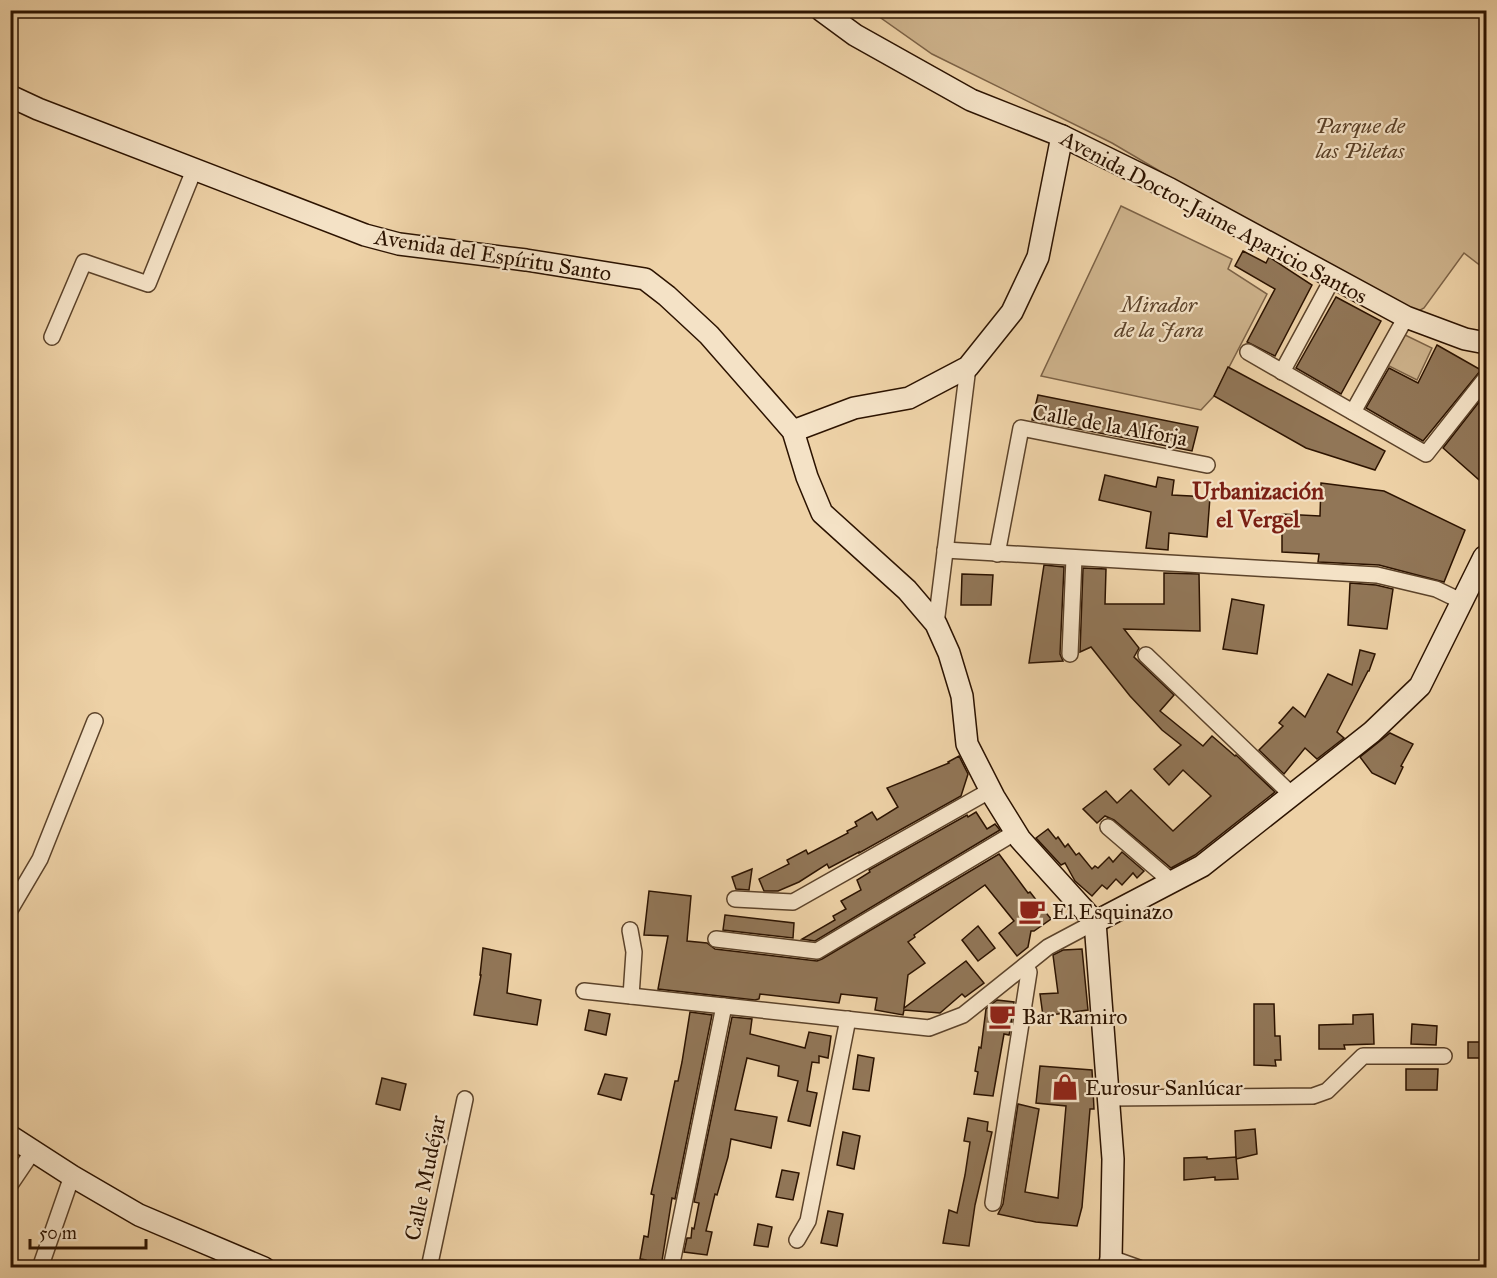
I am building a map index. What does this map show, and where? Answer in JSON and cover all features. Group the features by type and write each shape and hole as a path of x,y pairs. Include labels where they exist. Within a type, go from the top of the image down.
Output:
{"street":[{"name":"Avenida Doctor Jaime Aparicio Santos","path":"821,10 855,34 971,100 1062,136 1170,189 1406,317 1465,339 1486,344"},
{"name":"Avenida del Espíritu Santo","path":"10,96 38,109 365,235 399,244 526,260 645,279 668,296 709,335 793,431"},
{"path":"1062,136 1038,257 1012,312 968,367 909,398 854,408 793,431 807,477 822,513 907,590 936,624 949,653 962,696 967,744 991,790 1016,832 1095,922 1113,1159 1110,1263 1139,1268"},
{"path":"52,337 84,262 148,284 194,170"},
{"path":"1282,372 1333,279"},
{"path":"1353,412 1406,317"},
{"path":"1248,352 1426,454 1486,378"},
{"path":"936,624 968,367"},
{"name":"Calle de la Alforja","path":"997,554 1021,428 1207,465"},
{"path":"945,550 1377,575 1436,589 1461,602"},
{"path":"584,991 929,1028 963,1015 1048,947 1203,866 1372,732 1420,686 1486,556"},
{"path":"1071,654 1074,558"},
{"path":"1146,655 1293,796"},
{"path":"10,910 40,859 95,720"},
{"path":"735,899 793,902 991,790"},
{"path":"1108,827 1172,882"},
{"path":"716,939 817,951 1016,832"},
{"path":"630,930 634,952 631,996"},
{"path":"993,1203 1029,972 1025,966"},
{"path":"671,1268 724,1006"},
{"path":"796,1240 808,1221 848,1019"},
{"path":"1108,1098 1313,1096 1327,1091 1363,1056 1444,1056"},
{"name":"Calle Mudéjar","path":"429,1268 465,1099"},
{"path":"10,1136 139,1215 264,1268"},
{"path":"10,1185 33,1151"},
{"path":"40,1268 72,1176"}],"green space":[{"name":"Parque de las Piletas","path":"871,11 1486,11 1486,270 1464,253 1424,308 1417,312 1219,206 1112,143 932,54"},
{"name":"Mirador de la Jara","path":"1121,206 1232,259 1228,269 1267,294 1214,396 1201,410 1041,376"},
{"path":"1403,334 1432,348 1417,380 1387,365"}],"building":[{"path":"1243,251 1266,263 1269,257 1312,285 1275,356 1247,342 1275,289 1235,266"},
{"path":"1336,297 1381,321 1341,394 1296,368"},
{"path":"1437,345 1481,370 1423,441 1366,408 1389,368 1418,383"},
{"path":"1228,367 1385,451 1375,470 1306,448 1214,396"},
{"path":"1486,393 1486,427 1481,434 1486,439 1486,486 1443,448"},
{"path":"1038,395 1198,427 1192,451 1032,420"},
{"path":"1105,475 1156,487 1158,477 1174,480 1172,495 1210,497 1207,537 1169,533 1168,550 1146,548 1151,512 1099,500"},
{"path":"1321,483 1384,491 1465,530 1444,582 1379,565 1318,562 1319,554 1282,552 1282,514 1320,516"},
{"path":"1044,565 1064,567 1060,654 1063,661 1029,663"},
{"path":"1083,568 1106,569 1105,604 1164,604 1164,573 1199,574 1200,631 1124,629 1139,648 1134,657 1174,695 1160,711 1203,746 1212,736 1275,792 1195,855 1171,868 1114,820 1105,816 1097,823 1083,809 1106,791 1117,803 1131,790 1173,831 1211,796 1183,770 1169,785 1154,769 1181,745 1162,730 1130,696 1091,647 1080,652"},
{"path":"962,574 993,575 991,605 961,605"},
{"path":"1350,583 1393,589 1387,629 1348,625"},
{"path":"1232,599 1264,605 1257,654 1223,649"},
{"path":"1360,650 1375,654 1369,671 1337,732 1344,738 1317,759 1305,748 1284,774 1259,750 1283,726 1279,723 1293,707 1305,717 1328,674 1352,685"},
{"path":"1390,733 1413,744 1401,766 1403,767 1395,784 1372,773 1360,757"},
{"path":"959,756 968,774 961,796 829,868 827,864 799,882 778,891 764,891 759,879 789,864 787,860 806,850 808,854 848,833 847,831 857,826 855,822 872,812 877,820 898,807 887,788 949,763"},
{"path":"976,812 987,829 995,824 1000,830 815,941 802,939 835,920 833,916 846,909 841,901 861,890 857,880 870,872 869,870"},
{"path":"1048,829 1065,847 1068,844 1076,855 1079,853 1092,869 1095,866 1098,868 1109,857 1113,862 1122,852 1144,871 1137,878 1133,873 1122,885 1116,879 1107,889 1102,885 1092,896 1075,881 1065,863 1061,865 1036,838"},
{"path":"999,854 1051,919 1031,931 1028,947 1017,956 999,933 1014,921 985,885 914,935 915,937 908,942 925,963 908,975 904,1008 966,961 984,983 965,997 962,994 940,1013 904,1010 903,1015 875,1010 877,998 841,994 839,1003 760,994 759,999 755,1000 658,989 668,936 644,935 649,891 691,896 687,941 707,943 715,949 817,961"},
{"path":"752,869 749,890 736,889 732,877"},
{"path":"725,915 794,923 793,938 723,930"},
{"path":"978,926 995,948 978,961 962,940"},
{"path":"483,948 511,954 507,993 541,1000 537,1025 474,1015"},
{"path":"1082,949 1088,1010 1043,1016 1040,994 1058,993 1053,955 1063,950"},
{"path":"997,1000 1014,1002 1010,1031 1009,1035 1004,1034 993,1096 974,1094 978,1072 975,1071 979,1047 981,1048 986,1009"},
{"path":"1254,1004 1274,1004 1275,1036 1280,1036 1281,1060 1275,1060 1276,1066 1254,1065"},
{"path":"589,1010 610,1014 606,1035 585,1030"},
{"path":"690,1012 712,1015 675,1199 672,1198 661,1267 647,1264 646,1260 640,1259 644,1236 648,1237 654,1195 651,1194 675,1081 678,1081"},
{"path":"1373,1014 1374,1044 1344,1045 1345,1049 1319,1049 1319,1025 1353,1024 1353,1015"},
{"path":"732,1017 752,1019 750,1034 805,1048 809,1032 831,1036 828,1058 819,1056 819,1063 812,1062 807,1091 817,1093 810,1126 788,1121 798,1081 778,1076 779,1066 747,1058 735,1110 777,1117 771,1148 731,1139 728,1157 717,1195 715,1194 706,1231 712,1232 707,1255 684,1252 687,1238 691,1238 692,1228 694,1229 699,1203 694,1202"},
{"path":"1412,1024 1437,1026 1436,1045 1411,1044"},
{"path":"1468,1042 1486,1042 1486,1058 1468,1058"},
{"path":"858,1055 874,1058 869,1091 853,1089"},
{"path":"1040,1066 1092,1070 1094,1109 1090,1109 1082,1207 1077,1226 1036,1222 998,1214 1003,1204 1018,1104 1039,1109 1025,1192 1058,1198 1066,1106 1036,1103"},
{"path":"1406,1069 1438,1069 1437,1090 1406,1090"},
{"path":"605,1074 627,1078 621,1100 598,1094"},
{"path":"382,1078 406,1084 400,1110 376,1104"},
{"path":"968,1118 988,1122 987,1131 992,1132 975,1205 969,1246 943,1243 949,1210 957,1213 965,1175 970,1142 964,1141"},
{"path":"1255,1129 1257,1154 1236,1159 1235,1131"},
{"path":"843,1132 860,1136 854,1169 837,1165"},
{"path":"1207,1157 1207,1159 1236,1157 1238,1179 1215,1180 1215,1177 1184,1180 1184,1158"},
{"path":"782,1170 799,1173 793,1200 776,1197"},
{"path":"828,1211 843,1214 837,1246 821,1243"},
{"path":"758,1224 772,1227 768,1247 754,1245"}],"place":[{"name":"El Esquinazo","path":"1032,911"},
{"name":"Bar Ramiro","path":"1002,1016"},
{"name":"Eurosur Sanlúcar","path":"1065,1087"}],"district":[{"name":"Urbanización el Vergel","path":"1258,505"}]}
